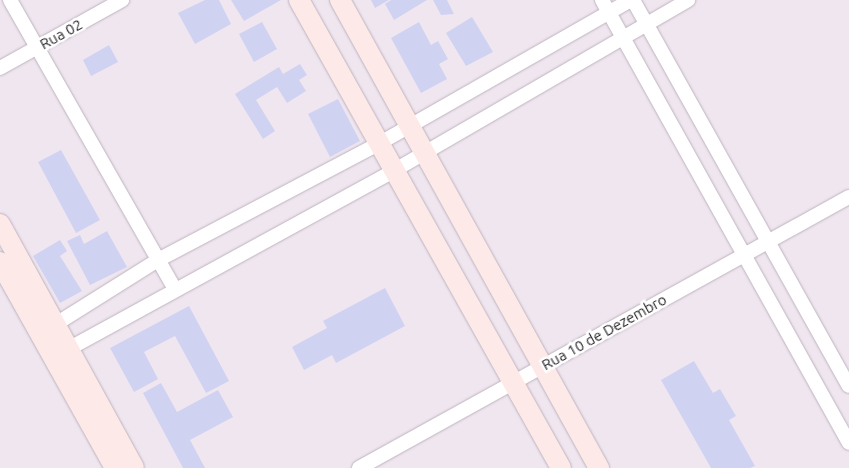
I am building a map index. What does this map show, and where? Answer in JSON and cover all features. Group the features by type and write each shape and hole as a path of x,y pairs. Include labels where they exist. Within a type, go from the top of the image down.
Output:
{"main road":[{"path":"299,0 512,384 561,468"},
{"path":"340,0 426,152 541,366 599,468"},
{"path":"0,224 47,329"},
{"path":"0,262 47,329 134,468"},
{"path":"61,353 115,468"}],"street":[{"path":"10,0 175,289"},
{"name":"Rua 02","path":"0,68 122,0"},
{"path":"47,329 158,260 410,126 606,6 632,0 849,386"},
{"path":"61,353 395,170 688,0"},
{"path":"606,6 849,443"},
{"name":"Rua 10 de Dezembro","path":"359,468 849,197"}],"building":[{"path":"205,0 219,0 231,24 195,44 178,13"},
{"path":"231,0 281,0 244,21"},
{"path":"371,0 389,0 375,8"},
{"path":"391,0 427,0 394,20 385,4"},
{"path":"433,0 447,0 454,14 441,15"},
{"path":"472,17 493,52 466,66 446,33"},
{"path":"262,22 277,49 254,62 239,34"},
{"path":"419,22 431,45 438,41 448,59 439,64 447,79 421,93 391,38"},
{"path":"109,45 118,62 91,76 83,60"},
{"path":"300,64 307,75 299,80 306,91 287,103 277,87 256,100 275,131 263,139 235,94 279,67 283,74"},
{"path":"338,99 360,141 330,157 308,114"},
{"path":"61,150 100,220 76,233 38,162"},
{"path":"107,231 127,267 90,285 67,241 80,235 84,244"},
{"path":"60,240 67,251 60,256 82,291 60,303 33,256"},
{"path":"385,288 405,326 336,363 332,355 304,370 292,347 327,328 323,321"},
{"path":"189,306 229,381 206,393 175,336 144,352 158,379 134,392 110,348"},
{"path":"694,361 713,393 720,389 736,416 729,420 755,466 750,468 711,468 661,380"},
{"path":"161,383 177,412 218,390 233,417 190,440 205,468 183,468 143,393"}]}
